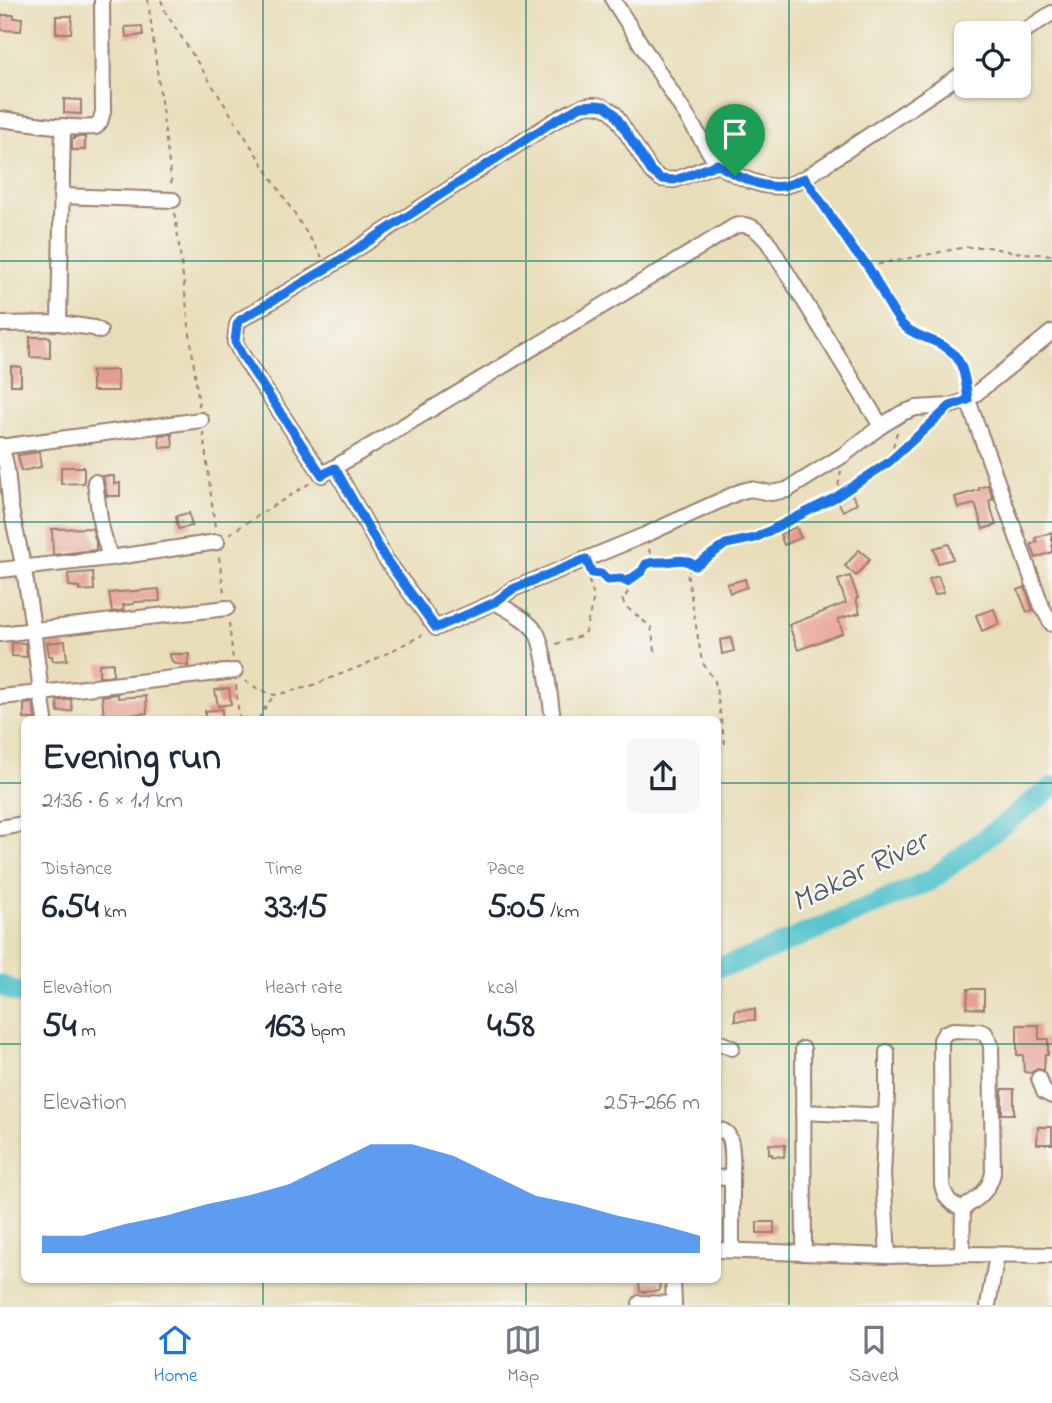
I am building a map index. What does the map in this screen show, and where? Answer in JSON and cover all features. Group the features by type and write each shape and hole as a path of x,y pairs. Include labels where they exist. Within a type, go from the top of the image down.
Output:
{"street":[{"path":"0,119 96,127 103,112 102,0"},
{"path":"613,0 717,164 735,176 770,186 783,186 805,178 954,79"},
{"path":"1031,27 1052,13"},
{"path":"717,164 674,180 661,179 651,171 614,113 605,106 581,106 329,267 240,320 235,332 235,342 242,355 329,472 385,558 436,628 495,602 513,589 589,566 645,535 739,492 750,489 771,493 787,490 845,454 902,413 916,408 950,406 968,400 1052,332"},
{"path":"59,323 63,126"},
{"path":"61,196 173,200"},
{"path":"329,472 740,225 752,226 768,242 881,426"},
{"path":"0,324 59,323 100,331"},
{"path":"968,400 1042,607 1052,624"},
{"path":"45,716 24,568 5,504 7,466 0,446 201,420"},
{"path":"95,482 101,526 110,558"},
{"path":"0,570 110,558 216,542"},
{"path":"495,602 536,631 542,649 553,716"},
{"path":"0,634 227,608"},
{"path":"0,697 235,671"},
{"path":"0,828 21,824"},
{"path":"947,1031 979,1031 985,1033 991,1045 993,1173 982,1196 963,1209 955,1207 949,1201 942,1185 941,1040 947,1031"},
{"path":"721,1043 732,1048"},
{"path":"803,1049 804,1253"},
{"path":"887,1052 883,1175 888,1256"},
{"path":"1039,1078 1044,1092 1052,1096"},
{"path":"803,1112 886,1116"},
{"path":"721,1130 731,1138 725,1178 725,1250 888,1256 1052,1255"},
{"path":"962,1254 963,1209"},
{"path":"988,1305 997,1255"},
{"path":"640,1303 674,1304 673,1283"}],"path":[{"path":"148,0 239,716"},
{"path":"161,0 166,13 329,267"},
{"path":"805,178 855,252 866,261 903,326 945,347 957,358 965,378 968,400"},
{"path":"866,261 879,264 966,247 1052,255"},
{"path":"721,716 715,681 702,662 687,572 726,544 755,538 836,497 889,462 950,406"},
{"path":"889,462 902,413"},
{"path":"836,497 845,454"},
{"path":"216,542 329,472"},
{"path":"645,535 652,562"},
{"path":"627,582 642,571 646,564 652,562 682,560 695,566"},
{"path":"542,649 585,632 593,601 588,578 589,566 607,580 621,579 627,582 627,595 622,599 625,606 651,627 655,651"},
{"path":"235,671 244,681 275,695 308,687 365,665 436,628"},
{"path":"260,716 275,695"},
{"path":"721,719 725,744"}],"building":[{"path":"1,15 22,18 21,31 1,30"},
{"path":"56,16 72,16 71,33 56,33"},
{"path":"142,26 143,35 126,37 125,27"},
{"path":"64,99 81,100 81,114 64,113"},
{"path":"74,137 85,137 85,150 72,150"},
{"path":"30,337 50,337 50,358 30,357"},
{"path":"11,366 21,367 21,385 11,385"},
{"path":"117,370 118,391 92,391 92,371"},
{"path":"172,434 173,447 160,448 159,435"},
{"path":"39,452 41,467 21,471 18,455"},
{"path":"61,467 84,467 84,483 61,484"},
{"path":"103,476 114,476 114,484 120,483 120,496 107,496"},
{"path":"988,485 993,499 989,501 996,525 983,529 975,504 958,508 955,497"},
{"path":"851,493 857,503 843,511 837,500"},
{"path":"189,513 192,526 178,529 176,516"},
{"path":"796,527 801,538 784,545 780,534"},
{"path":"92,528 96,550 53,555 52,529"},
{"path":"1052,532 1052,552 1036,558 1031,544 1037,542 1035,538"},
{"path":"949,544 953,559 938,563 934,548"},
{"path":"859,550 870,559 856,576 845,566"},
{"path":"93,572 94,590 79,591 79,587 69,586 68,574"},
{"path":"850,576 860,613 838,619 843,633 798,650 789,625 846,603 838,580"},
{"path":"938,576 944,592 935,595 929,579"},
{"path":"745,579 747,587 730,593 727,584"},
{"path":"1025,587 1033,610 1027,612 1018,590"},
{"path":"159,589 160,601 134,602 123,605 124,610 112,612 109,593"},
{"path":"994,609 999,624 982,631 976,615"},
{"path":"731,638 734,651 722,654 720,640"},
{"path":"65,641 67,660 53,661 52,656 49,656 47,643"},
{"path":"12,643 25,643 27,657 12,656"},
{"path":"169,654 189,654 188,666 173,663"},
{"path":"113,663 113,675 99,677 99,664"},
{"path":"229,688 231,704 218,706 215,690"},
{"path":"102,696 146,696 147,713 104,716"},
{"path":"71,699 72,711 58,712 57,701"},
{"path":"33,703 35,716 24,716 24,704"},
{"path":"222,709 222,716 205,716 205,711"},
{"path":"968,989 984,989 984,1009 967,1008"},
{"path":"755,1009 755,1020 735,1021 735,1010"},
{"path":"1017,1025 1039,1025 1039,1039 1048,1039 1044,1070 1024,1072 1023,1055 1017,1055"},
{"path":"1002,1089 1014,1089 1014,1114 1002,1114"},
{"path":"1038,1127 1052,1127 1052,1144 1037,1144"},
{"path":"769,1144 785,1145 784,1157 769,1154"},
{"path":"757,1222 774,1222 774,1233 757,1233"},
{"path":"639,1283 660,1283 659,1291 640,1292"}],"waterway":[{"name":"Makar River","path":"721,966 742,961 931,880 1052,787"},
{"name":"Makar River","path":"0,985 21,994"}],"route":[{"path":"581,106 605,106 614,113 651,171 661,179 674,180 717,164 735,176 770,186 783,186 805,178 855,252 866,261 903,326 945,347 957,358 963,371 968,400 950,406 889,462 836,497 755,538 726,544 695,566 689,561 677,559 652,562 646,564 642,571 627,582 621,579 610,581 601,574 592,573 586,559 513,589 495,602 436,628 385,558 335,468 322,475 242,355 235,342 235,332 240,320 329,267 581,106"}]}
